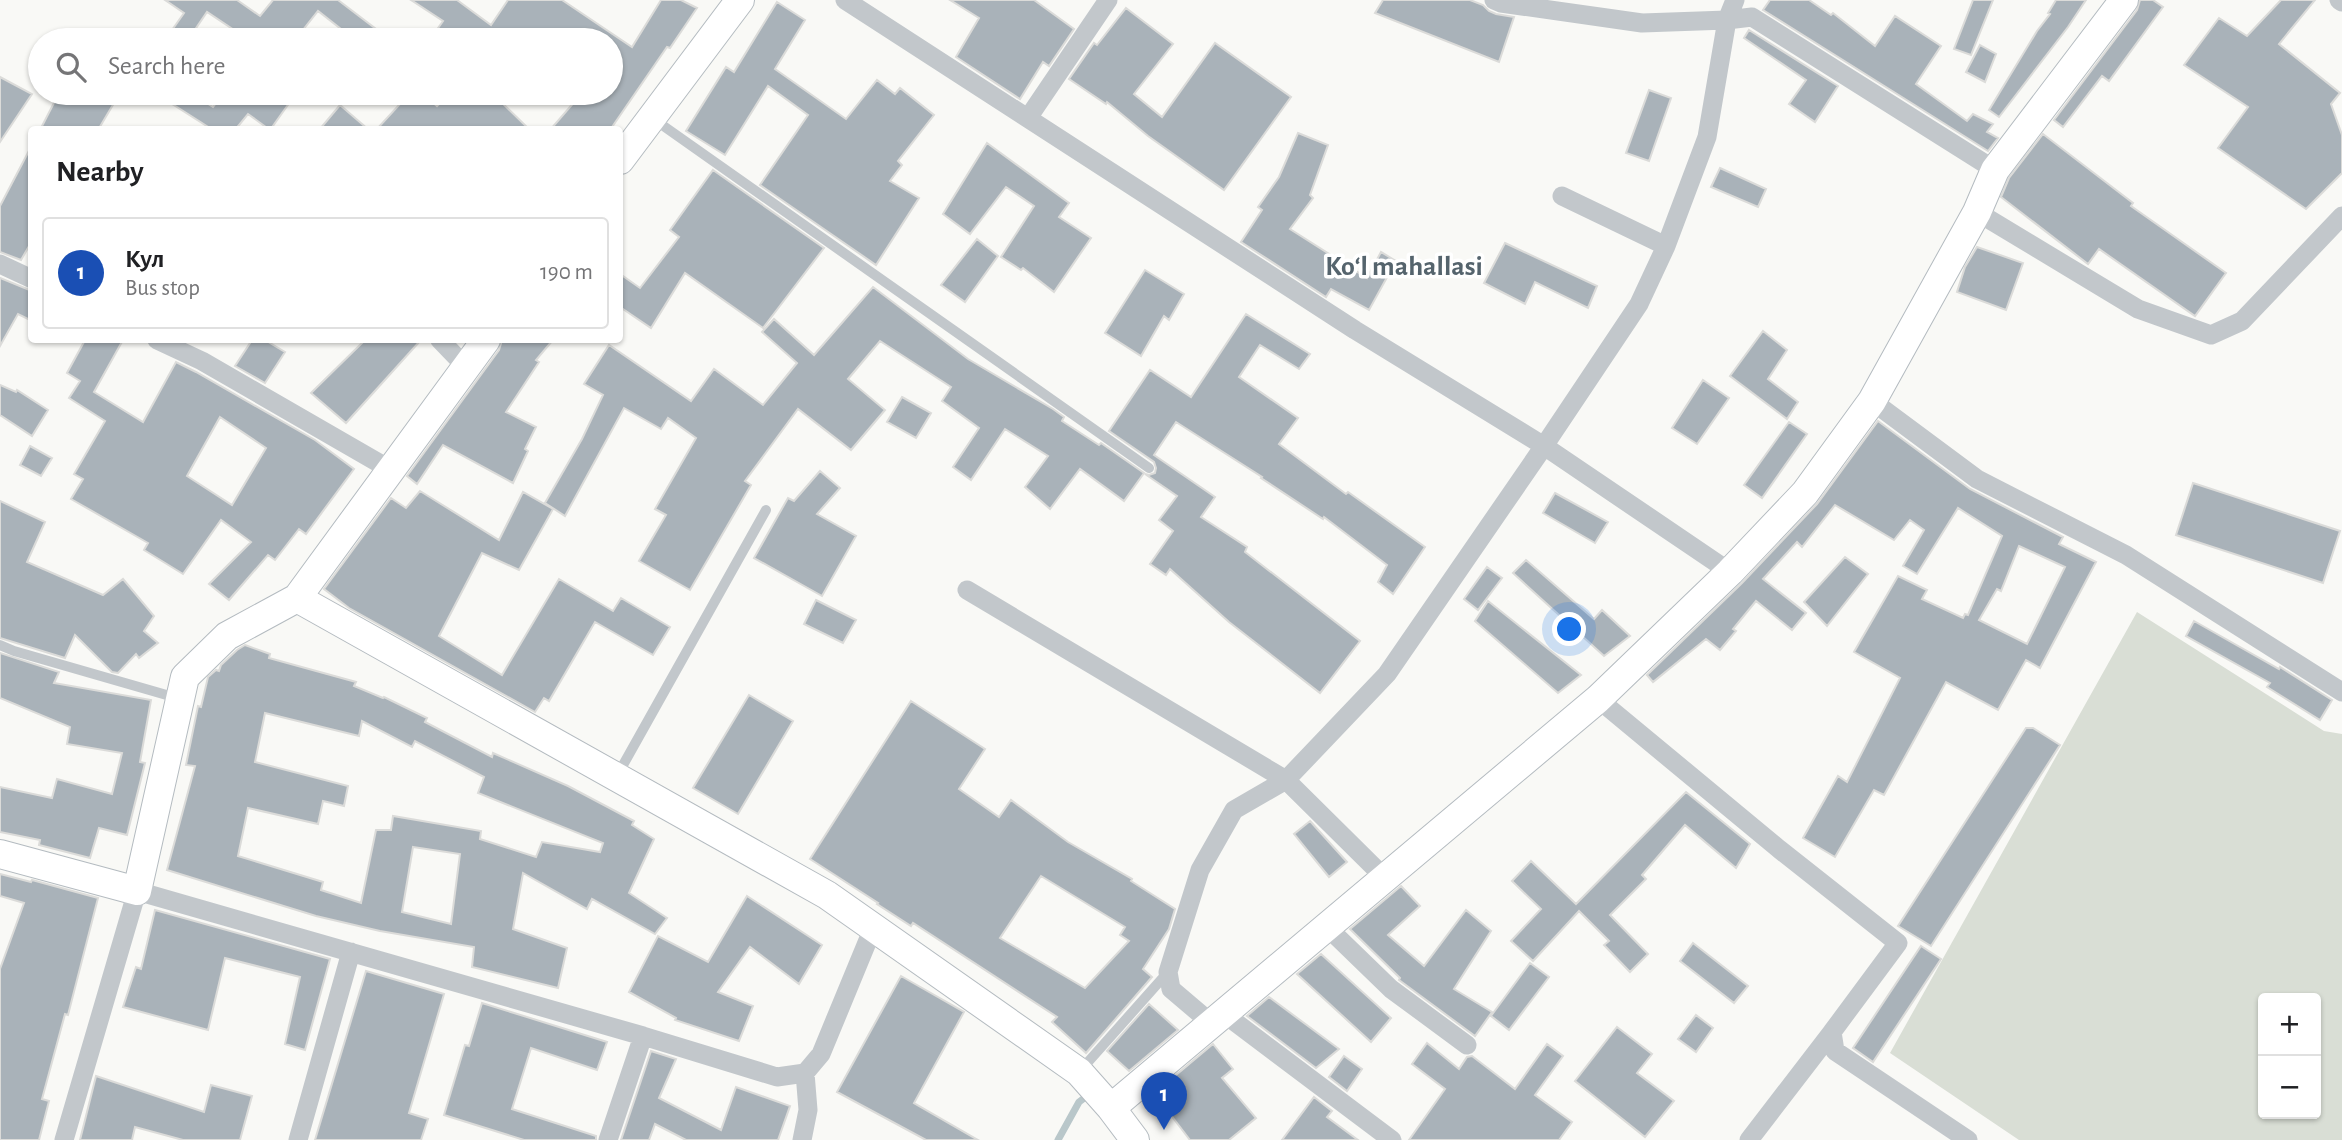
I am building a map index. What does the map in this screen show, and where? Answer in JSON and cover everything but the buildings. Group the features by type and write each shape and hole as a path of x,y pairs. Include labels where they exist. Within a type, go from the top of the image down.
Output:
{"street":[{"path":"623,156 740,0"},
{"path":"845,0 1355,330 1544,446 1730,572"},
{"path":"1027,118 1108,0"},
{"path":"1494,0 1642,23 1752,18 1995,170"},
{"path":"1392,1140 1171,989 1168,972 1200,870 1234,810 1286,780 1387,674 1639,304 1666,246 1707,137 1727,20 1735,0"},
{"path":"1111,1108 1598,699 1730,572 1805,493 1872,401 1977,212 1995,170 2124,0"},
{"path":"1562,196 1666,246"},
{"path":"1977,212 2138,309 2211,335 2242,321 2342,216"},
{"path":"0,264 28,277"},
{"path":"163,343 202,361 391,470"},
{"path":"443,343 466,368"},
{"path":"64,1140 137,891 185,677 227,636 297,598 484,343"},
{"path":"1872,401 1977,479 2126,555 2342,692"},
{"path":"967,590 1286,780 1386,879"},
{"path":"297,598 827,895 1079,1072 1135,1140"},
{"path":"1598,699 1779,849 1898,943 1749,1140"},
{"path":"0,854 351,952 778,1077 805,1073 821,1054 873,928"},
{"path":"1327,928 1391,989 1467,1045"},
{"path":"298,1140 351,952"},
{"path":"1832,1032 1835,1051 1968,1140"},
{"path":"608,1140 643,1036"},
{"path":"802,1140 808,1110 805,1073"}],"lane":[{"path":"652,117 1149,468"},
{"path":"616,777 766,510"},
{"path":"0,645 180,699"},
{"path":"1079,1072 1168,972"}],"shaded area":[{"path":"2137,612 2324,731 2342,734 2342,1140 2019,1140 1890,1053"}],"waterway":[{"path":"1058,1140 1079,1102 1091,1093"}],"place":[{"name":"Кул","path":"1164,1130"}],"district":[{"name":"Koʻl mahallasi","path":"1404,265"}]}
